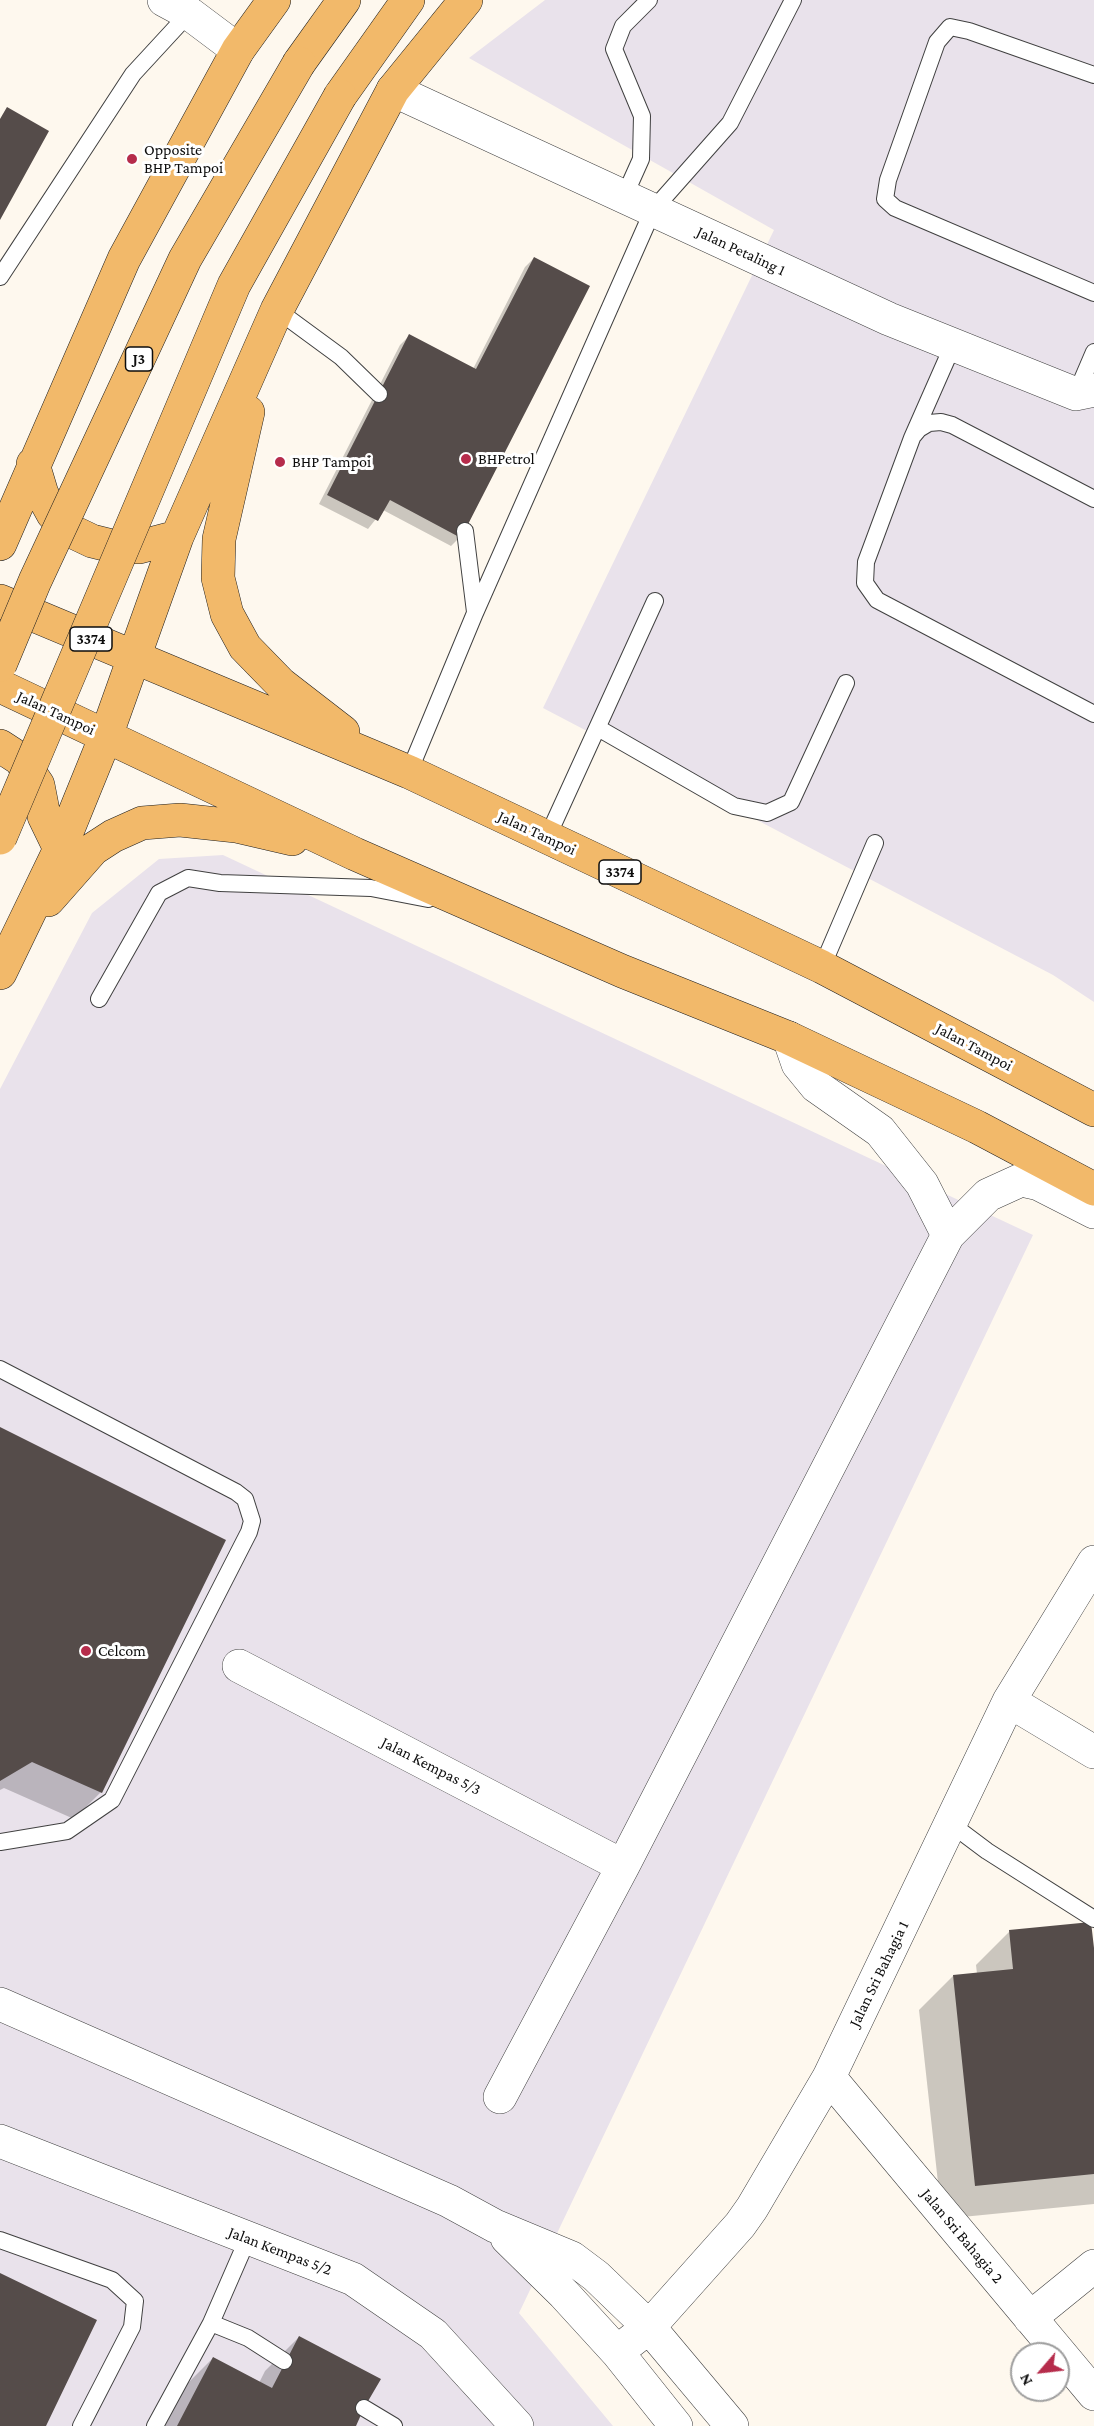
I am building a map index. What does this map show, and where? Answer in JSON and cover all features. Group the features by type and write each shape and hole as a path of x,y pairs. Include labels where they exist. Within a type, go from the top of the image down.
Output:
{"main road":[{"path":"0,544 124,259 238,50 274,0"},
{"name":"J3","path":"0,665 35,581 186,259 299,63 344,0"},
{"path":"0,838 234,285 340,96 408,0"},
{"path":"5,962 60,849 106,736 177,537 271,323 393,90 466,0"},
{"path":"271,323 219,539 218,578 227,614 245,647 281,684 379,759"},
{"path":"0,494 33,464"},
{"path":"33,464 42,494 52,514 71,531 92,541 116,547 139,547 177,537"},
{"name":"Jalan Tampoi","path":"0,601 409,772 822,967 1094,1110"},
{"name":"Jalan Tampoi","path":"0,686 355,854 549,937 622,971 789,1038 977,1127 1094,1190"},
{"path":"0,746 20,759 38,785 44,816 60,849"},
{"path":"5,962 60,884 93,849 112,836 142,823 180,820 236,826 355,854"}],"street":[{"path":"184,5 238,50"},
{"name":"Jalan Petaling 1","path":"393,90 889,319 953,345 1085,392"},
{"path":"789,1038 798,1064 816,1086 880,1131 922,1184 948,1235"},
{"path":"500,2097 623,1866 948,1235 988,1195 1021,1180 1039,1184 1094,1212"},
{"name":"Jalan Sri Bahagia 1","path":"617,2352 649,2327 740,2224 829,2077 1009,1701 1094,1562"},
{"name":"Jalan Kempas 5/3","path":"239,1666 623,1866"},
{"path":"1009,1701 1094,1752"},
{"path":"0,2004 449,2201 495,2226 572,2258 597,2276 649,2327 732,2426"},
{"name":"Jalan Sri Bahagia 2","path":"829,2077 1094,2394"},
{"name":"Jalan Kempas 5/2","path":"0,2141 353,2280 434,2334 505,2421"},
{"path":"495,2226 564,2294 617,2352 676,2426"},
{"path":"1030,2318 1094,2266"}],"lane":[{"path":"409,772 475,613 638,203 642,116 614,49 623,26 649,0"},
{"path":"638,203 730,123 793,0"},
{"path":"0,277 133,74 184,5"},
{"path":"1094,75 969,31 950,27 937,42 888,180 885,199 895,208 1094,293"},
{"path":"271,323 341,357 379,394"},
{"path":"953,345 912,438 866,562 863,572 870,592 877,600 1094,714"},
{"path":"1085,392 1094,352"},
{"path":"932,393 952,424"},
{"path":"912,438 919,429 929,423 952,424 1094,500"},
{"path":"465,531 475,613"},
{"path":"547,838 655,602"},
{"path":"598,728 734,806 767,813 791,802 846,683"},
{"path":"822,967 875,843"},
{"path":"99,999 159,893 188,878 220,883 371,888 429,899 549,937"},
{"path":"0,1369 236,1492 245,1499 252,1521 249,1532 111,1800 67,1831 0,1842"},
{"path":"951,1824 987,1851 1094,1919"},
{"path":"155,2426 211,2323 248,2238"},
{"path":"0,2240 112,2280 135,2301 132,2327 81,2426"},
{"path":"211,2323 248,2338 284,2361"},
{"path":"364,2408 394,2426"}],"shaded area":[{"path":"545,0 1094,0 1094,1002 1053,975 543,708 774,230 469,58"},
{"path":"223,855 1033,1235 519,2313 613,2426 0,2426 0,1089 92,913 159,859"}],"building":[{"path":"7,107 49,131 0,220 0,119"},
{"path":"534,257 590,286 461,538 390,500 378,521 327,495 409,334 476,369"},
{"name":"Celcom","path":"0,1427 226,1540 102,1793 32,1762 0,1781"},
{"path":"1091,1922 1094,1948 1094,2174 975,2186 953,1975 1013,1969 1009,1930"},
{"path":"0,2273 97,2320 46,2426 0,2426"},
{"path":"299,2336 381,2379 356,2426 177,2426 213,2357 272,2388"}],"place":[{"name":"Opposite BHP Tampoi","path":"132,159"},
{"name":"BHPetrol","path":"466,459"},
{"name":"BHP Tampoi","path":"280,462"},
{"name":"Celcom","path":"86,1651"}]}
